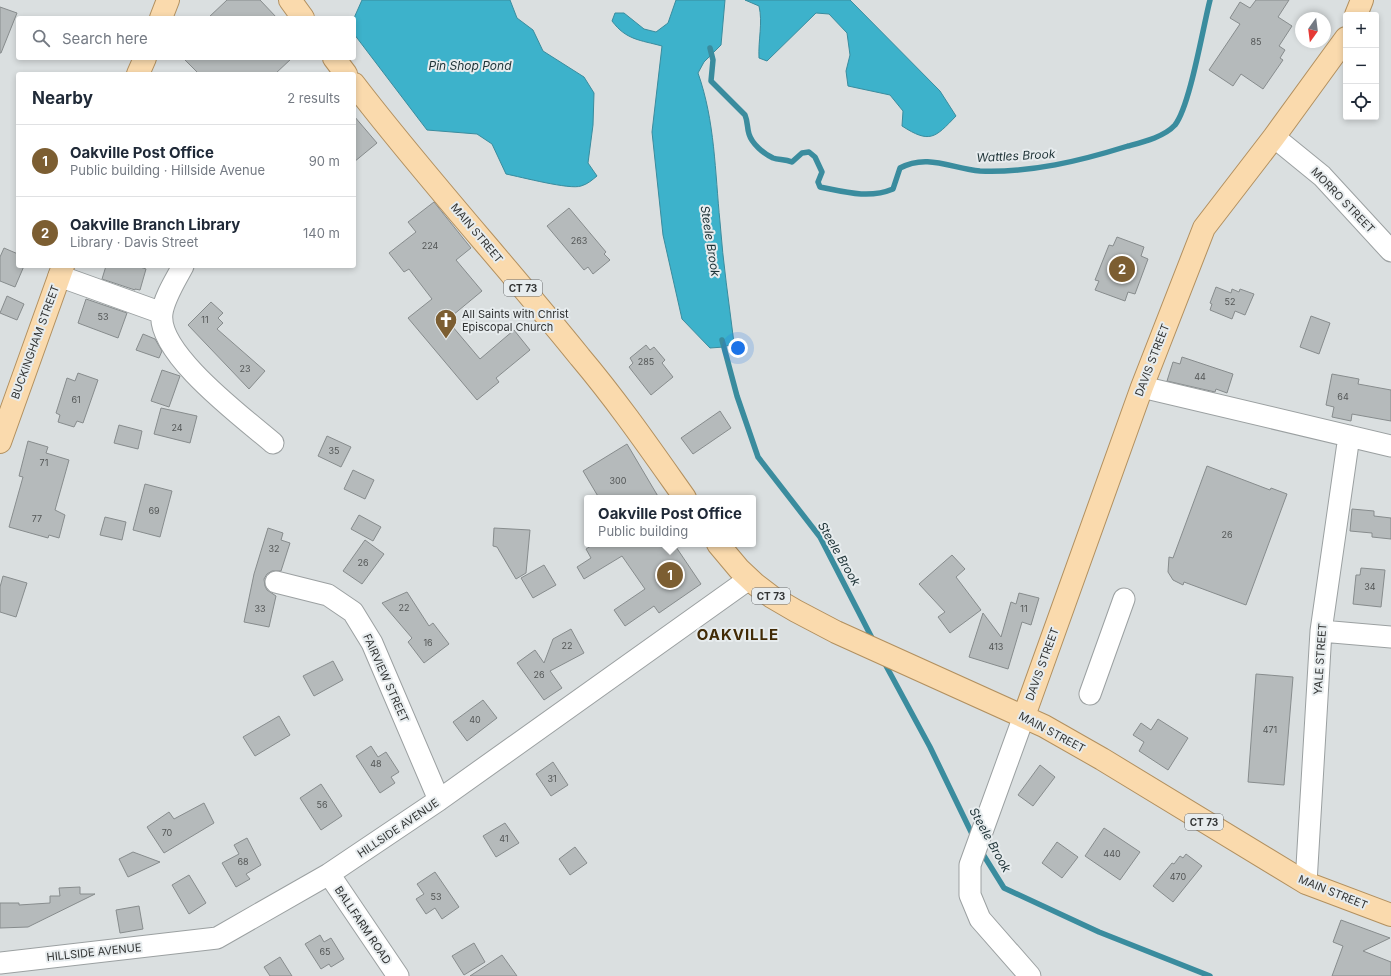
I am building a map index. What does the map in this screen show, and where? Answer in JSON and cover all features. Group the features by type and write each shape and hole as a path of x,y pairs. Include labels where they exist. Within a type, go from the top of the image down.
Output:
{"main road":[{"path":"161,16 168,0"},
{"path":"290,0 302,16"},
{"path":"1357,12 1362,0"},
{"name":"DAVIS STREET","path":"1024,716 1142,387 1204,228 1274,137 1343,42"},
{"path":"139,72 144,60"},
{"path":"336,60 344,72"},
{"name":"MAIN STREET","path":"356,87 397,140 581,357 619,406 683,495"},
{"name":"BUCKINGHAM STREET","path":"0,442 61,271"},
{"name":"MAIN STREET","path":"721,547 749,579 782,603 836,632 1024,716 1102,759 1306,883 1391,915"}],"street":[{"name":"MORRO STREET","path":"1274,137 1322,176 1391,251"},
{"path":"182,268 173,285 162,313 163,331 175,352 210,389 273,443"},
{"path":"61,271 162,313"},
{"path":"1142,387 1391,446"},
{"name":"YALE STREET","path":"1306,883 1321,631 1349,436"},
{"name":"HILLSIDE AVENUE","path":"0,962 217,938 329,874 439,800 749,579"},
{"name":"FAIRVIEW STREET","path":"276,582 328,595 353,612 372,643 439,800"},
{"path":"1090,694 1124,599"},
{"path":"1321,631 1391,637"},
{"path":"1024,716 970,865 970,895 980,919 1030,976"},
{"name":"BALLFARM ROAD","path":"329,874 398,976"}],"water":[{"name":"Pin Shop Pond","path":"362,0 510,0 517,18 533,30 543,51 584,77 594,93 593,125 588,163 597,176 586,184 575,187 556,185 506,174 492,144 477,134 427,130 356,37 355,16"},
{"path":"676,0 725,0 721,45 704,62 698,73 704,91 711,128 723,253 734,343 724,347 710,348 682,319 663,235 652,132 662,46 628,36 612,21 615,13 624,13 644,29 656,32 668,23"},
{"path":"745,0 850,0 940,91 956,116 937,134 926,137 911,132 902,126 903,111 890,95 848,86 846,71 850,55 847,33 829,14 816,13 767,61 759,58 761,19 759,6"}],"building":[{"path":"227,0 260,0 275,16 210,16"},
{"path":"1256,0 1289,0 1278,17 1292,26 1279,46 1285,50 1280,58 1283,60 1263,89 1241,74 1233,86 1209,70 1240,24 1230,18 1240,2 1250,8"},
{"path":"0,7 17,13 1,53 0,53"},
{"path":"185,60 290,60 277,72 197,72"},
{"path":"356,118 377,143 356,160"},
{"path":"434,202 471,248 456,260 482,291 447,320 480,359 514,330 530,350 496,378 499,382 477,400 408,318 432,299 409,269 404,272 389,253 416,232 408,222"},
{"path":"569,208 606,252 604,254 610,260 593,274 588,267 584,270 547,226"},
{"path":"1117,237 1144,247 1141,256 1148,259 1135,294 1128,292 1125,301 1095,290 1099,281 1095,280 1109,245 1113,246"},
{"path":"4,248 16,253 16,268 23,268 15,287 0,281 0,257"},
{"path":"105,268 146,269 140,290 135,290 102,279"},
{"path":"1216,287 1231,293 1232,289 1239,292 1240,289 1254,294 1245,315 1235,311 1232,319 1210,310 1212,304 1210,303"},
{"path":"7,296 24,304 17,320 0,313"},
{"path":"86,299 127,313 118,338 78,323"},
{"path":"211,302 223,313 218,318 223,323 217,329 265,371 249,389 188,325"},
{"path":"1311,316 1330,323 1319,354 1300,347"},
{"path":"143,334 155,339 162,351 159,358 136,350"},
{"path":"646,345 650,350 654,347 665,360 662,363 673,377 651,395 629,367 633,363 630,358"},
{"path":"1182,357 1233,374 1227,393 1216,389 1215,392 1167,381 1173,362 1180,364"},
{"path":"162,370 180,376 169,407 151,401"},
{"path":"78,373 98,380 83,423 77,421 74,427 58,422 60,415 56,413 67,378 75,381"},
{"path":"1332,374 1359,379 1358,384 1391,390 1391,421 1352,414 1351,421 1332,417 1334,407 1326,405"},
{"path":"161,408 197,416 190,443 154,434"},
{"path":"720,411 731,428 693,454 681,438"},
{"path":"119,425 142,431 138,449 114,443"},
{"path":"327,436 351,447 341,467 318,456"},
{"path":"28,441 48,447 46,453 69,460 55,510 65,515 59,538 49,535 48,538 9,527 23,477 19,476"},
{"path":"627,444 657,495 597,495 583,471"},
{"path":"1207,466 1270,490 1271,488 1287,494 1246,605 1184,582 1183,585 1173,580 1168,572 1169,557 1173,558"},
{"path":"353,470 374,480 365,499 344,489"},
{"path":"145,484 172,491 160,537 133,530"},
{"path":"1352,509 1374,511 1374,516 1391,518 1391,539 1372,537 1372,533 1350,531"},
{"path":"359,515 381,527 373,541 351,529"},
{"path":"105,517 126,522 122,540 100,535"},
{"path":"268,528 283,533 281,540 290,543 281,571 272,571 267,574 264,579 267,590 276,596 269,627 244,622 254,574"},
{"path":"494,528 530,530 526,573 516,579 497,547 493,546"},
{"path":"365,540 384,554 362,584 343,571"},
{"path":"589,547 676,547 701,584 659,613 654,606 625,626 614,610 645,589 622,556 584,579 577,567 591,558 586,549"},
{"path":"952,555 965,569 956,577 981,610 950,633 938,617 945,612 919,584"},
{"path":"544,565 556,585 533,598 521,578"},
{"path":"1361,568 1385,570 1381,607 1353,604 1356,575 1360,575"},
{"path":"3,576 27,583 16,617 0,612 0,587"},
{"path":"407,592 429,626 433,623 449,644 424,663 408,642 412,638 382,603"},
{"path":"1019,593 1039,598 1031,625 1022,622 1008,669 969,657 983,613 1001,637 1011,602 1016,604"},
{"path":"571,629 584,653 550,671 562,688 544,700 517,663 535,650 544,663 553,639"},
{"path":"333,661 343,680 314,696 303,676"},
{"path":"1256,674 1293,677 1284,785 1248,782"},
{"path":"483,700 497,718 467,741 453,722"},
{"path":"279,716 290,735 255,756 243,737"},
{"path":"1158,719 1188,738 1168,770 1139,751 1144,742 1133,735 1141,723 1151,730"},
{"path":"371,746 378,757 386,752 399,772 391,777 395,783 380,793 356,756"},
{"path":"553,762 568,785 551,796 536,774"},
{"path":"1040,765 1055,777 1033,806 1018,795"},
{"path":"321,784 342,816 321,830 300,798"},
{"path":"204,803 214,823 164,853 147,827 169,812 174,819"},
{"path":"505,823 519,843 496,857 483,836"},
{"path":"1104,828 1140,852 1120,880 1085,856"},
{"path":"247,838 261,865 246,874 250,879 236,887 222,863 239,854 234,845"},
{"path":"1057,842 1078,857 1062,878 1042,863"},
{"path":"575,847 587,863 570,875 559,859"},
{"path":"133,852 160,862 128,877 119,859"},
{"path":"1186,854 1202,866 1173,902 1153,886 1172,863 1174,864 1180,856 1183,858"},
{"path":"435,872 459,907 442,919 435,908 426,914 416,899 424,894 417,884"},
{"path":"189,875 206,903 189,914 172,885"},
{"path":"80,887 80,894 95,894 28,927 0,928 0,903 19,903 19,905 50,903 50,896 60,896 59,888"},
{"path":"139,906 143,929 120,933 116,910"},
{"path":"1341,920 1390,938 1363,951 1391,962 1391,976 1332,976 1343,946 1333,942"},
{"path":"320,935 324,942 331,938 344,959 331,967 329,964 321,969 305,944"},
{"path":"474,943 485,962 464,975 452,956"},
{"path":"502,955 517,976 470,976"},
{"path":"280,957 292,976 270,976 264,967"}],"waterway":[{"name":"Wattles Brook","path":"710,48 713,60 711,81 745,115 748,132 759,148 773,158 792,162 802,153 809,152 815,157 822,172 818,182 820,187 857,194 875,194 893,189 900,168 910,164 930,162 980,171 1037,168 1092,157 1147,141 1165,133 1175,125 1181,115 1186,101 1196,66 1210,0"},
{"name":"Steele Brook","path":"722,340 737,396 758,457 820,537 873,640"},
{"name":"Steele Brook","path":"884,662 930,747 974,838"},
{"name":"Steele Brook","path":"981,851 1004,888 1099,932 1210,976"}],"place":[{"name":"Oakville Branch Library","path":"1122,269"},
{"name":"All Saints with Christ Episcopal Church","path":"446,340"},
{"name":"Oakville Post Office","path":"670,575"}],"district":[{"name":"OAKVILLE","path":"738,635"}]}
